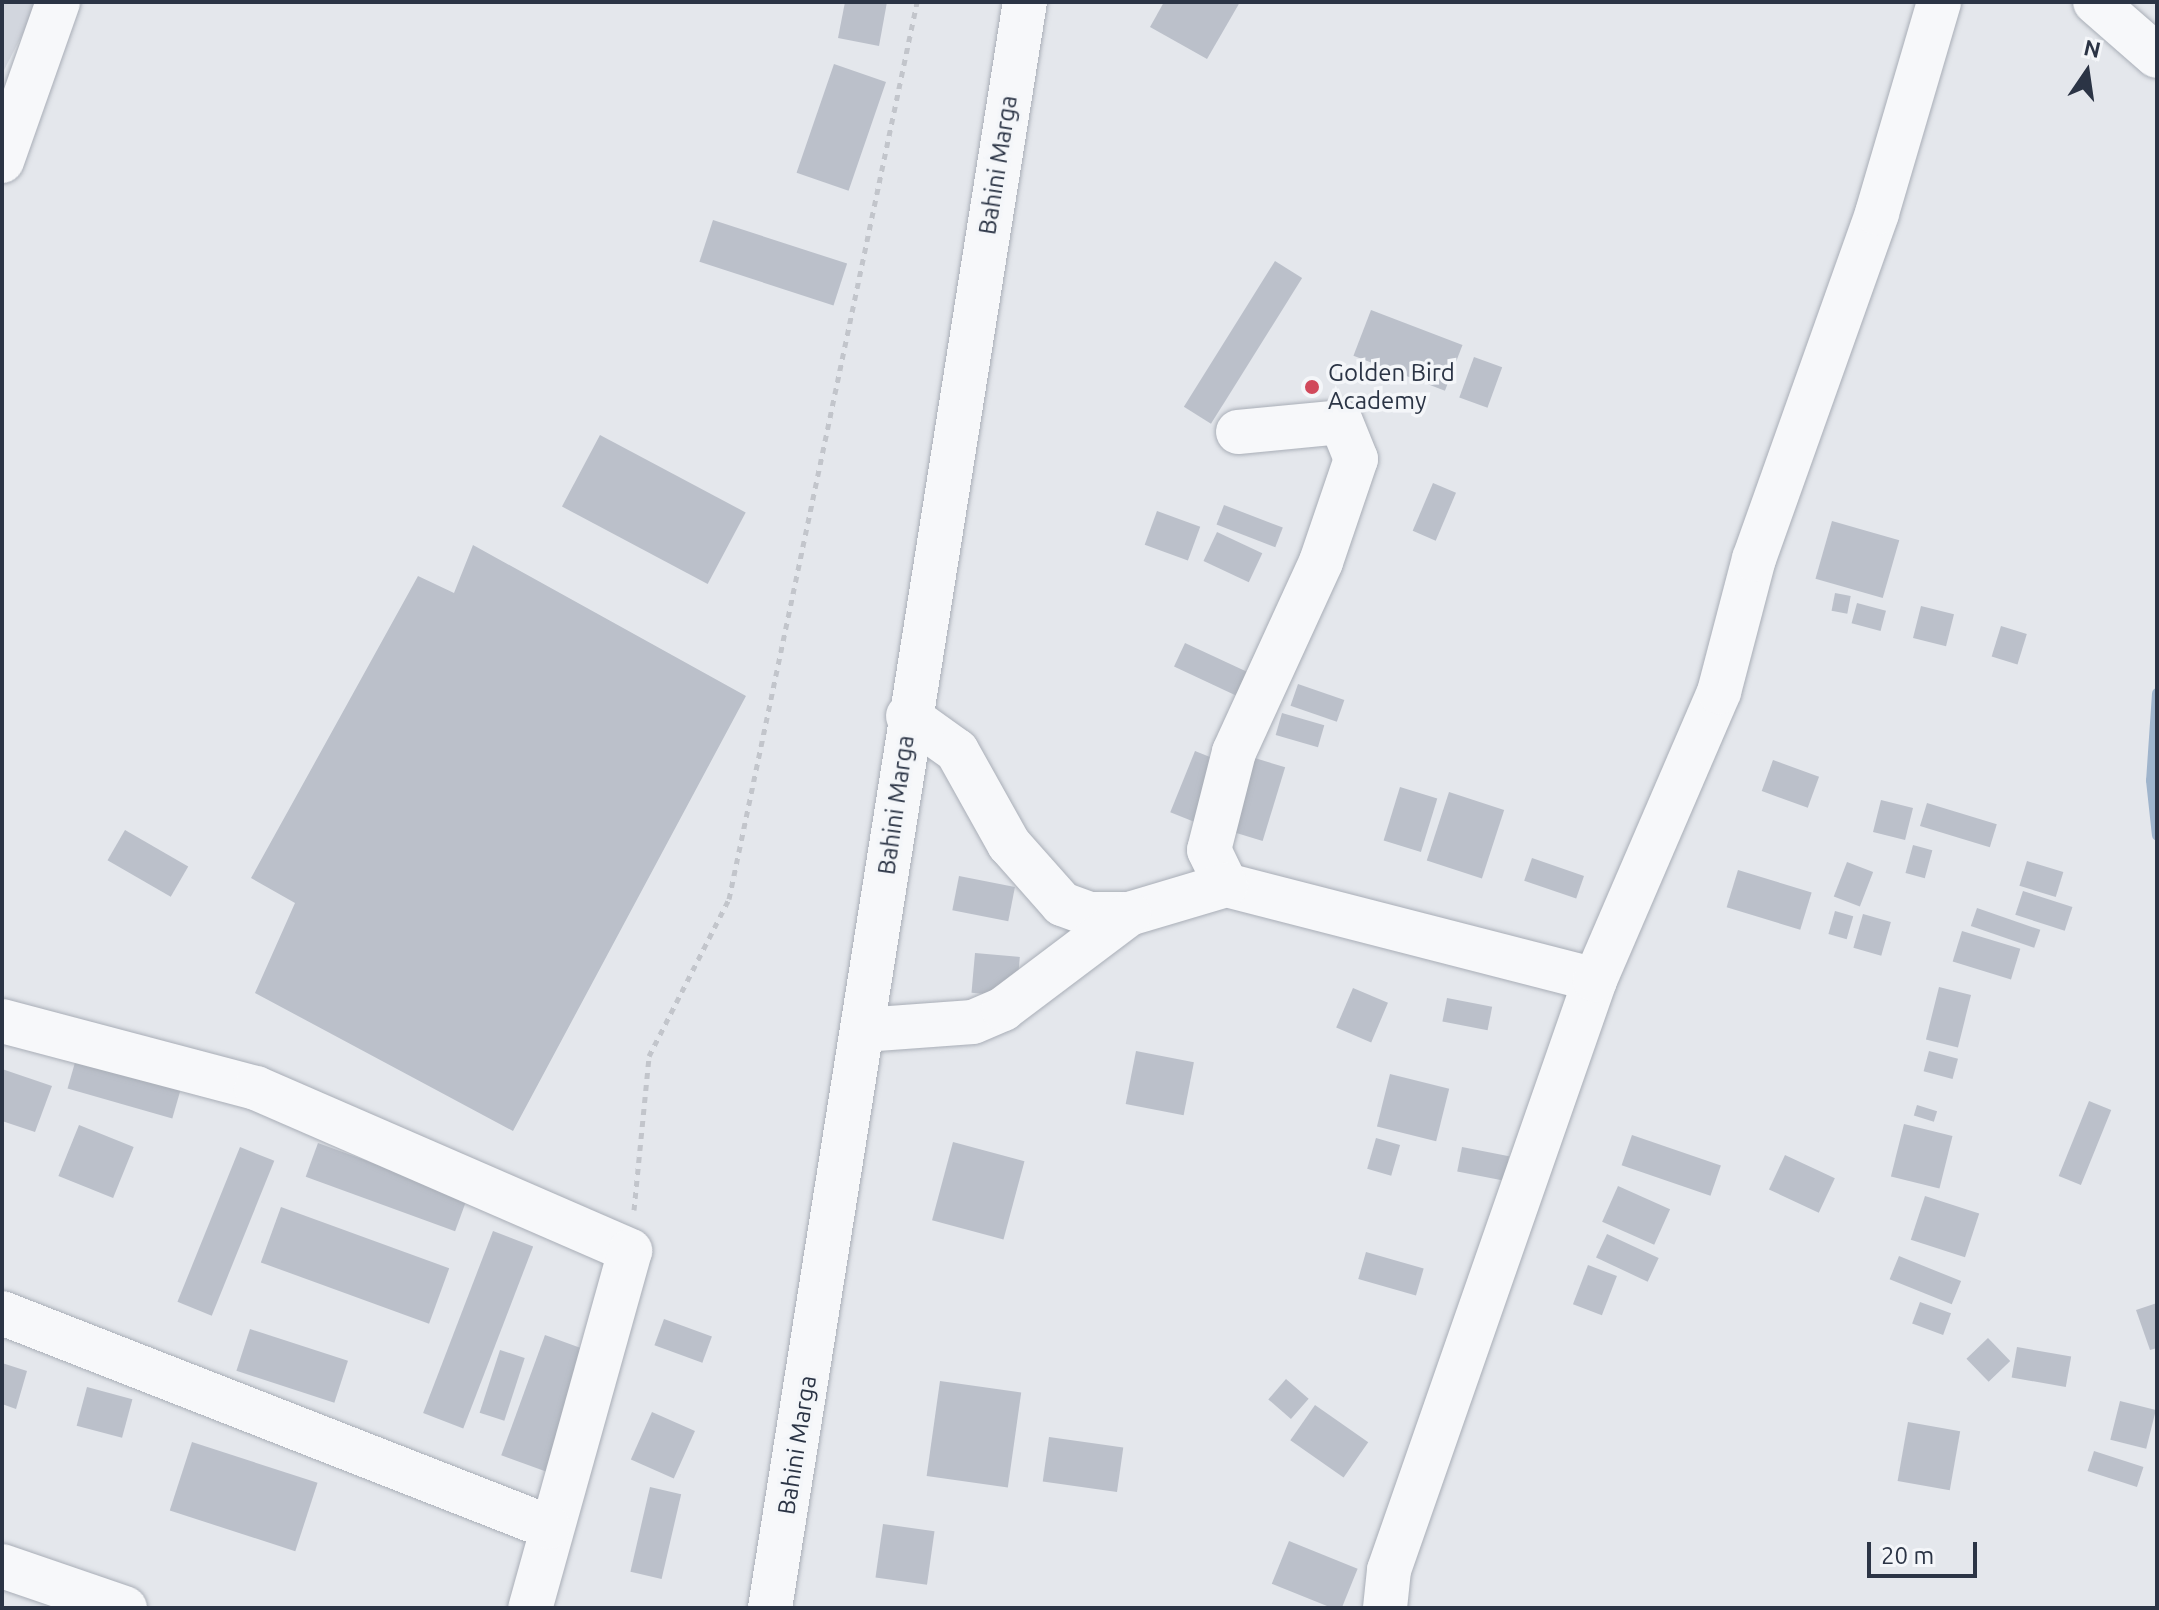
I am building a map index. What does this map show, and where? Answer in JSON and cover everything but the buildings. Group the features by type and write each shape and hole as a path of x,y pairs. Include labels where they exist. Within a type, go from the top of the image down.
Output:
{"street":[{"path":"2,161 58,2"},
{"name":"Bahini Marga","path":"770,1608 863,1030 908,716 1025,2"},
{"path":"1385,1608 1389,1570 1595,980 1719,692 1754,559 1877,213 1939,2"},
{"path":"2095,2 2157,56"},
{"path":"1226,885 1209,850 1234,752 1321,562 1356,459 1341,422 1238,432"},
{"path":"908,716 957,751 1034,880 1062,904 1090,914 1129,914 1226,885 1595,980"},
{"path":"863,1030 973,1022 1003,1009 1129,914"},
{"path":"2,1021 256,1088 630,1251 549,1527 530,1608"},
{"path":"2,1313 549,1527"},
{"path":"2,1566 125,1608"}],"path":[{"path":"630,1251 649,1056 729,899 917,2"}],"shaded area":[{"path":"2,2 39,2 2,74"}],"waterway":[{"path":"2157,693 2151,780 2157,835"}],"place":[{"name":"Golden Bird Academy","path":"1312,387"}]}
